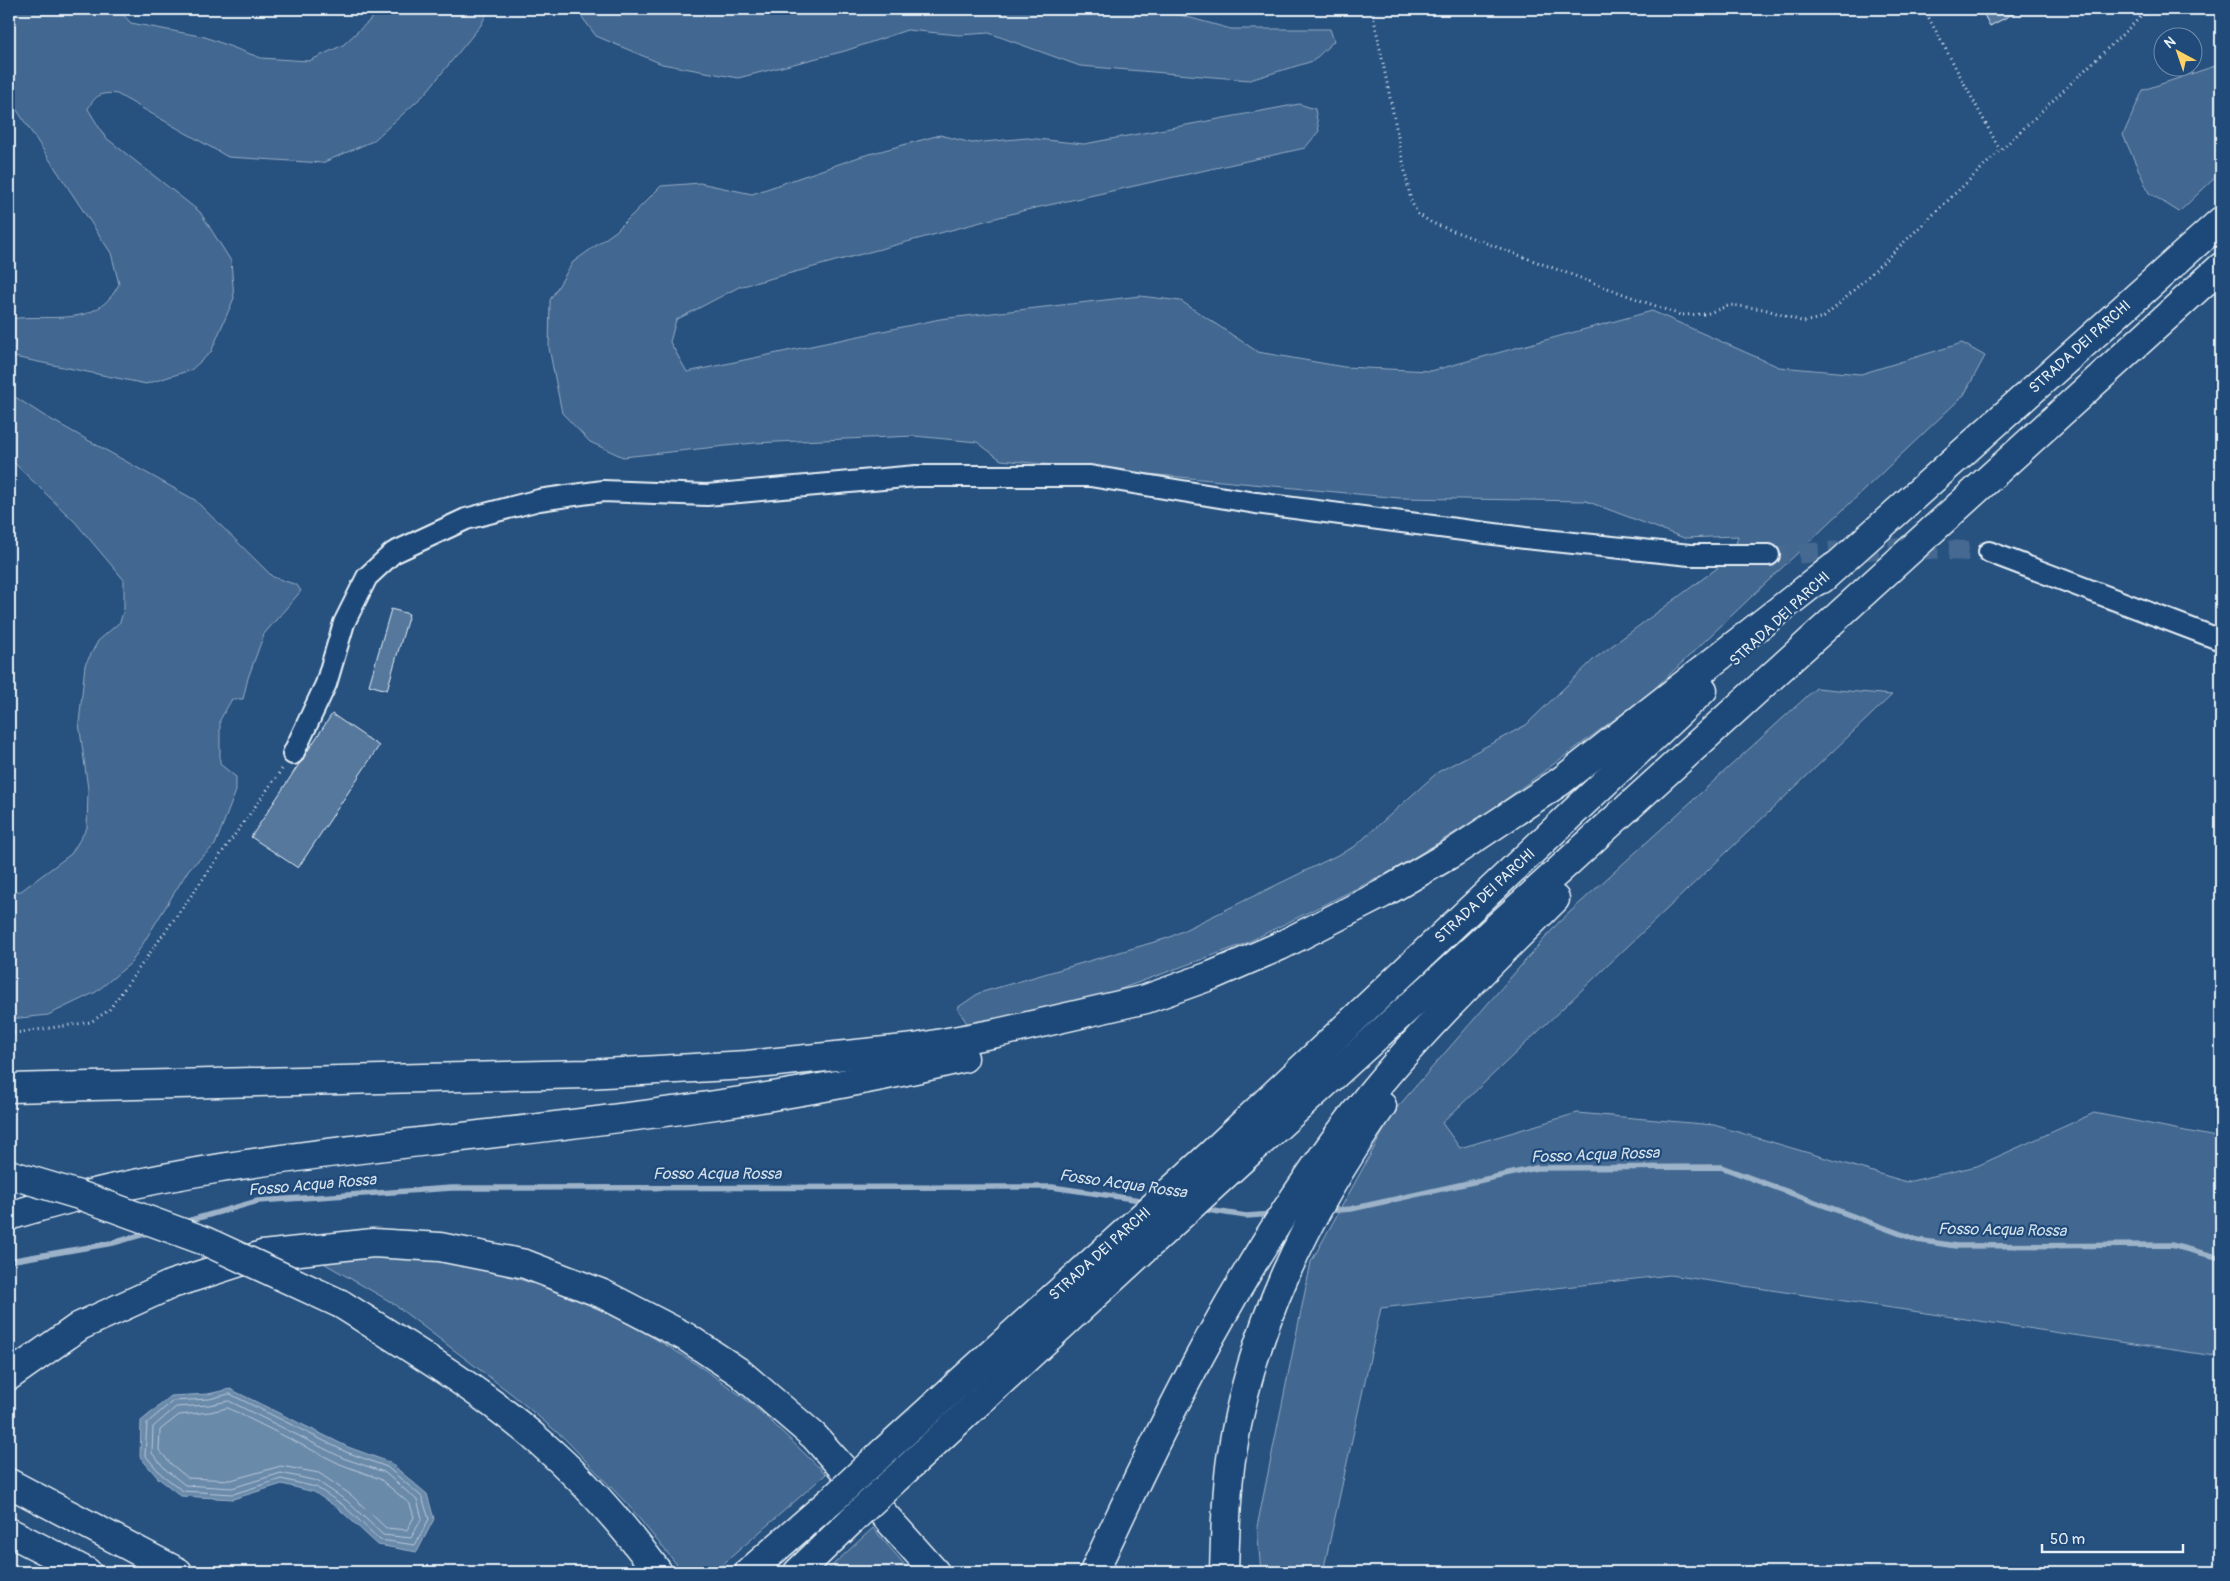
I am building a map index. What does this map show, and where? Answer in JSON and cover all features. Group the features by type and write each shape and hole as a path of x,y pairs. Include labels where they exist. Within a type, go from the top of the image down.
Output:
{"highway":[{"name":"STRADA DEI PARCHI","path":"798,1572 900,1475 1114,1280 1219,1163 1834,567 2221,222"},
{"name":"STRADA DEI PARCHI","path":"749,1572 836,1496 1093,1260 1219,1163 1812,642 2221,267"},
{"path":"9,1216 98,1191 191,1173 308,1155 658,1113 877,1076 961,1058 1036,1039 1213,975 1280,946 1382,894 1454,852 1561,781 1834,567"},
{"path":"1094,1572 1183,1385 1237,1287 1314,1189 1352,1118 1419,1037 1812,642"},
{"path":"9,1088 587,1074 842,1058 915,1048 1006,1031 1146,999"},
{"path":"9,1174 79,1194 204,1241 341,1304 448,1372 541,1443 624,1525 658,1572"},
{"path":"1224,1572 1231,1460 1245,1388 1263,1327 1304,1232 1314,1189"},
{"path":"9,1376 80,1326 172,1284 262,1255 373,1243 440,1247 525,1264 603,1294 686,1337 739,1372 814,1436 935,1572"},
{"path":"9,1483 178,1572"},
{"path":"9,1532 87,1572"}],"lane":[{"path":"293,754 326,684 344,623 367,577 393,552 466,519 539,500 603,491 707,495 916,476 1090,476 1256,503 1526,538 1690,555 1769,555"},
{"path":"1989,552 2221,640"}],"path":[{"path":"1372,9 1411,201 1418,214 1432,223 1680,315 1706,314 1730,305 1764,309 1804,322 1824,317 2148,9"},
{"path":"1924,9 2000,150"},
{"path":"9,1034 91,1022 109,1010 293,754"}],"shaded area":[{"path":"9,9 118,9 131,23 205,37 261,58 309,61 343,45 382,9 489,9 481,25 424,95 373,141 322,163 228,157 117,94 103,94 93,100 88,109 105,137 200,212 231,261 234,298 211,352 191,370 146,384 9,356 9,319 85,314 98,308 109,298 119,284 111,253 9,98"},
{"path":"576,9 1158,9 1231,29 1330,29 1334,41 1313,61 1250,80 1080,66 989,33 959,35 907,30 845,51 738,78 662,64 596,36"},
{"path":"2221,64 2221,172 2179,212 2149,193 2123,135 2143,90 2179,78 2202,78 2202,70"},
{"path":"1299,104 1315,109 1319,131 1305,148 1022,211 739,287 676,320 670,342 687,372 940,319 1140,296 1181,301 1258,352 1344,367 1431,371 1652,311 1779,367 1861,374 1962,343 1985,356 1964,395 1649,694 1490,811 1392,871 1244,944 1093,999 970,1028 957,1008 979,993 1168,938 1354,847 1438,772 1526,725 1594,659 1720,566 1732,560 1738,536 1684,538 1586,501 1399,498 1001,460 977,442 914,436 754,443 623,457 590,442 562,413 549,348 550,300 573,262 616,231 661,186 700,183 752,194 862,156 940,135 972,143 1027,138 1084,144"},
{"path":"9,393 43,415 195,500 273,577 297,585 301,591 264,634 248,678 243,699 232,699 220,720 220,764 236,777 236,791 215,845 189,869 131,963 96,992 48,1015 10,1019 9,892 21,891 71,854 87,828 88,789 79,723 85,665 98,641 120,622 124,609 124,580 75,522 9,458"},
{"path":"1816,688 1892,695 1442,1123 1460,1148 1577,1113 1714,1125 1907,1182 1977,1166 2094,1113 2221,1138 2221,1357 1670,1275 1381,1308 1323,1572 1261,1572 1257,1527 1311,1262 1395,1110 1559,922"},
{"path":"375,1256 446,1262 486,1270 526,1281 601,1310 672,1349 740,1395 773,1423 826,1474 714,1572 683,1572 628,1505 565,1439 513,1395 391,1302 320,1261"},
{"path":"873,1528 911,1572 825,1572"}],"water":[{"path":"230,1389 348,1447 389,1462 427,1494 434,1519 417,1552 378,1545 339,1509 314,1492 282,1484 233,1499 181,1496 158,1478 140,1457 141,1421 171,1396 208,1394"}],"building":[{"path":"1981,9 2022,9 1990,26"},
{"path":"391,609 409,614 387,690 369,685"},
{"path":"332,714 379,746 298,868 251,837"}],"waterway":[{"name":"Fosso Acqua Rossa","path":"1325,1211 1351,1209 1536,1168 1721,1167 1917,1240 1956,1246 2171,1245 2221,1258"},
{"name":"Fosso Acqua Rossa","path":"184,1222 258,1201 452,1188 1052,1187 1147,1201"},
{"name":"Fosso Acqua Rossa","path":"1201,1209 1246,1216 1274,1214"},
{"name":"Fosso Acqua Rossa","path":"9,1261 113,1243 151,1232"}],"tunnel":[{"path":"1769,555 1902,548 1989,552"}]}
